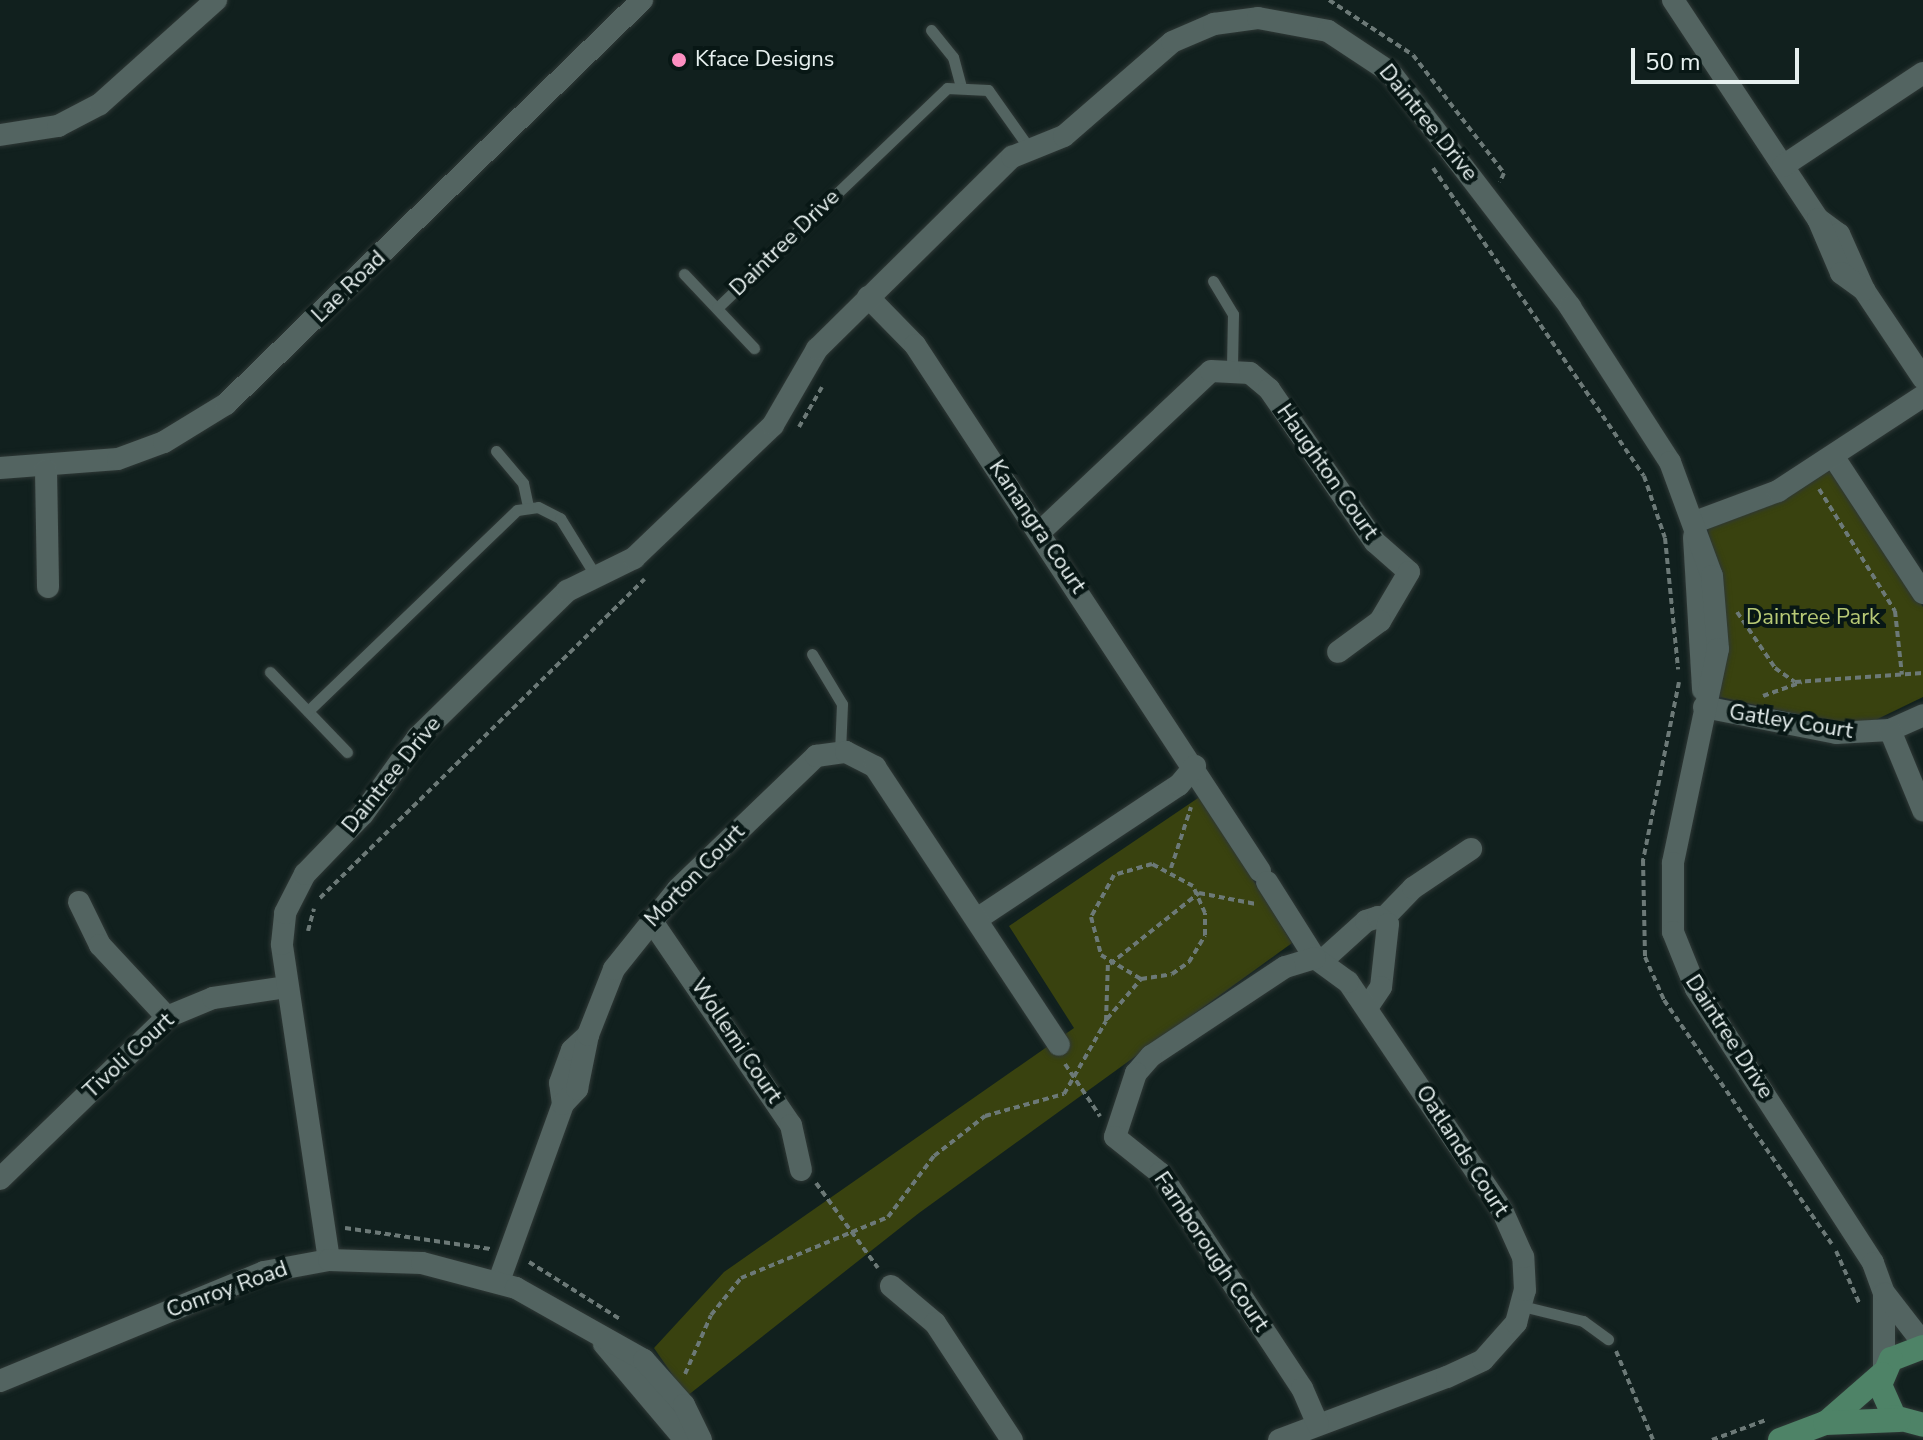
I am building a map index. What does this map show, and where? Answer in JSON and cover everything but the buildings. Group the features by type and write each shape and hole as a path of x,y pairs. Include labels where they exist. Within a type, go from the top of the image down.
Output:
{"street":[{"path":"0,135 58,126 100,104 216,0"},
{"name":"Lae Road","path":"0,468 46,470 143,451 226,404 642,0"},
{"path":"1673,0 1818,219 1851,253 1864,290 1923,378"},
{"name":"Daintree Drive","path":"329,1260 287,987 282,928 305,874 363,814 428,727 594,573 634,558 773,425 817,349 1004,163 1029,148 1064,136 1183,37 1236,19 1284,10 1344,38 1402,86 1585,328 1656,437 1695,522 1717,603 1717,671 1704,707 1670,887 1678,950 1696,989 1853,1226 1884,1293 1923,1345"},
{"path":"1783,166 1923,73"},
{"name":"Kanangra Court","path":"868,297 915,345 1041,531 1267,882"},
{"path":"1041,531 1193,386 1211,371 1232,368"},
{"name":"Haughton Court","path":"1232,368 1269,389 1375,542 1409,572 1380,621 1338,652"},
{"path":"1695,522 1778,491 1838,464 1923,396"},
{"path":"1838,464 1923,593"},
{"path":"46,470 48,587"},
{"name":"Gatley Court","path":"1704,707 1836,733 1890,730 1923,715"},
{"path":"1890,730 1923,810"},
{"path":"840,751 875,767 1059,1045"},
{"name":"Morton Court","path":"499,1281 563,1104 581,1078 588,1035 614,969 651,920 816,756 840,751"},
{"path":"977,919 1179,785 1195,766"},
{"path":"1115,1137 1136,1073 1151,1056 1285,967 1319,959 1355,928 1383,919 1413,888 1471,849"},
{"name":"Oatlands Court","path":"1267,882 1319,959 1367,1008 1511,1225 1526,1273 1522,1306 1507,1336 1483,1360 1279,1440"},
{"path":"79,902 100,945 167,1017"},
{"path":"1367,1008 1381,987 1391,939 1383,919"},
{"name":"Wollemi Court","path":"651,920 785,1116 801,1170"},
{"name":"Tivoli Court","path":"0,1179 167,1017 213,998 287,987"},
{"name":"Farnborough Court","path":"1115,1137 1160,1173 1302,1388 1318,1425"},
{"name":"Conroy Road","path":"0,1381 236,1281 329,1260 422,1263 499,1281 651,1367 684,1405 701,1440"},
{"path":"891,1286 935,1323 1012,1440"},
{"name":"Daintree Drive","path":"1883,1371 1884,1293"},
{"name":"Conroy Road","path":"596,1334 685,1440"},
{"path":"1825,1423 1901,1352 1923,1345"},
{"path":"1883,1371 1883,1403 1909,1423"},
{"path":"1780,1440 1825,1423 1909,1423"}],"lane":[{"path":"931,30 953,57 960,84 996,96 1029,148"},
{"name":"Daintree Drive","path":"717,308 938,95 960,84"},
{"name":"Daintree Drive","path":"684,274 754,348"},
{"path":"1213,281 1233,314 1232,368"},
{"path":"496,451 518,475 528,507"},
{"path":"308,711 500,523 528,507 560,518 594,573"},
{"path":"812,654 842,704 840,751"},
{"path":"270,672 347,752"},
{"path":"1522,1306 1583,1321 1608,1339"},
{"path":"1909,1423 1923,1440"}],"path":[{"path":"1424,153 1461,210"},
{"path":"793,434 828,374"},
{"path":"1810,494 1838,464"},
{"path":"1818,488 1895,611 1902,675"},
{"path":"306,939 317,902 346,867 652,572"},
{"path":"1732,626 1731,606 1775,668 1802,682"},
{"path":"1749,696 1802,682 1923,673"},
{"path":"1171,868 1187,830 1195,766"},
{"path":"1106,1021 1109,963 1091,927 1100,889 1132,866 1171,868 1199,893 1248,906 1267,882"},
{"path":"1109,963 1199,893"},
{"path":"1109,963 1141,979 1172,974 1196,954 1206,924 1199,893"},
{"path":"682,1378 711,1315 741,1278 853,1235 895,1211 934,1156 985,1116 1049,1103 1074,1083 1106,1021 1141,979"},
{"path":"1059,1045 1074,1083 1115,1137"},
{"path":"801,1170 842,1209 853,1235 891,1286"},
{"path":"342,1217 344,1228 357,1232 429,1237 508,1255 626,1324"},
{"path":"1608,1339 1653,1440"},
{"path":"676,1371 689,1387"}],"green space":[{"name":"Daintree Park","path":"1830,471 1923,607 1923,697 1859,728 1720,697 1708,526"},
{"path":"1201,796 1292,943 919,1213 687,1396 654,1348 724,1272 1074,1028 1009,926"}],"place":[{"name":"Kface Designs","path":"679,60"}]}
